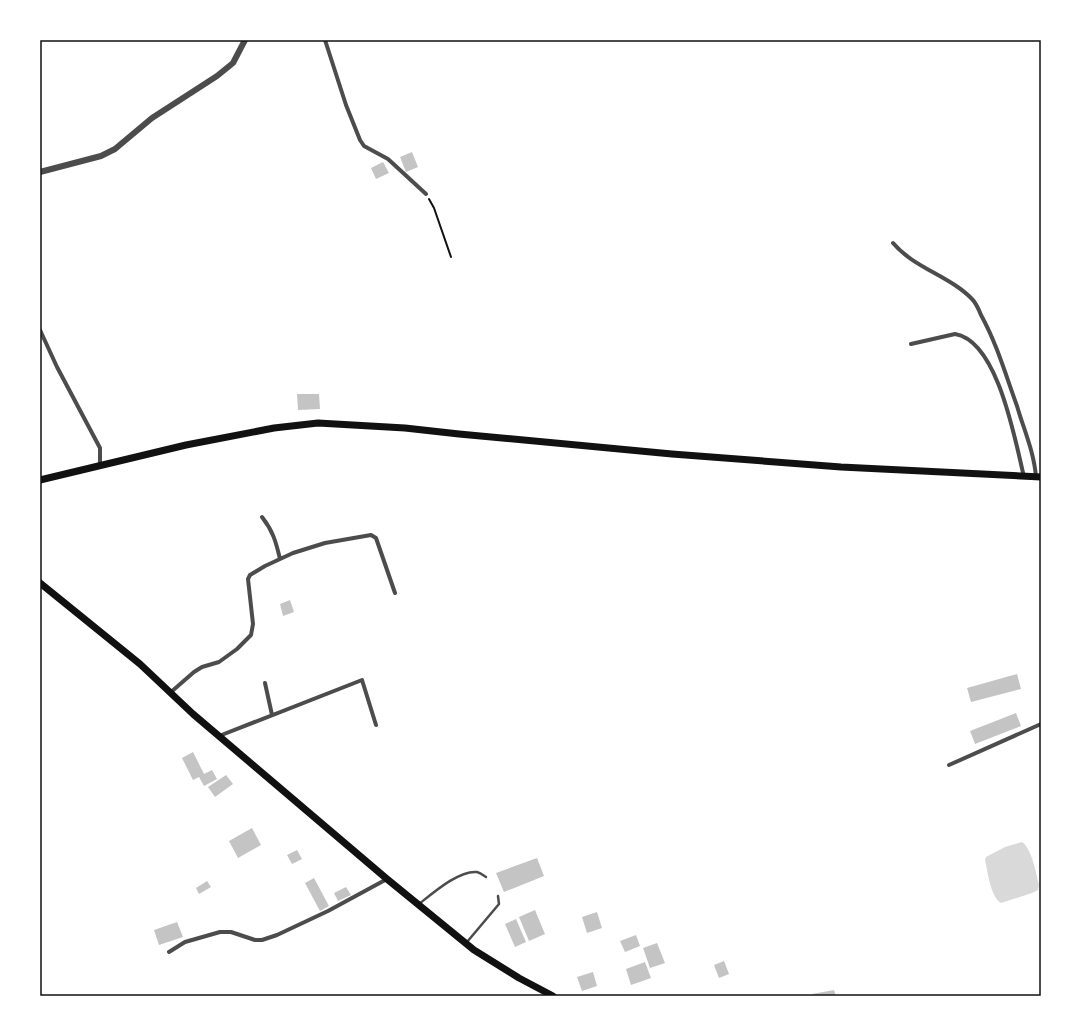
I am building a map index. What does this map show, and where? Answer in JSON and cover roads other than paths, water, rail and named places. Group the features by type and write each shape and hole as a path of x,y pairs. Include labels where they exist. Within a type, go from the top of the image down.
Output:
{"main road":[{"path":"40,480 186,445 274,428 318,423 405,428 672,454 841,466 1038,477"},
{"path":"40,583 140,664 219,736 474,950 519,978 553,996"}],"street":[{"path":"40,172 101,156 115,150 152,118 217,76 233,63 245,40"},
{"path":"325,40 346,105 360,140 364,146 388,159 426,194"},
{"path":"893,243 903,252 961,289 974,300 989,330 1005,371 1031,450 1038,477"},
{"path":"40,330 57,367 100,448 100,465"},
{"path":"911,344 955,334 962,335 972,341 980,350 996,378 1011,424 1024,477"},
{"path":"262,517 270,527 276,540 280,559"},
{"path":"171,692 194,672 218,662 237,648 250,635 253,624 248,579 250,574 293,553 325,543 371,535 376,538 395,593"},
{"path":"219,736 362,680 376,725"},
{"path":"266,682 272,715"},
{"path":"948,765 1041,724"},
{"path":"169,952 186,942 220,932 231,932 255,940 262,940 277,936 328,911 387,878"}],"lane":[{"path":"419,904 444,885 469,873 479,872 486,877"},
{"path":"466,943 499,904 498,896"}]}
